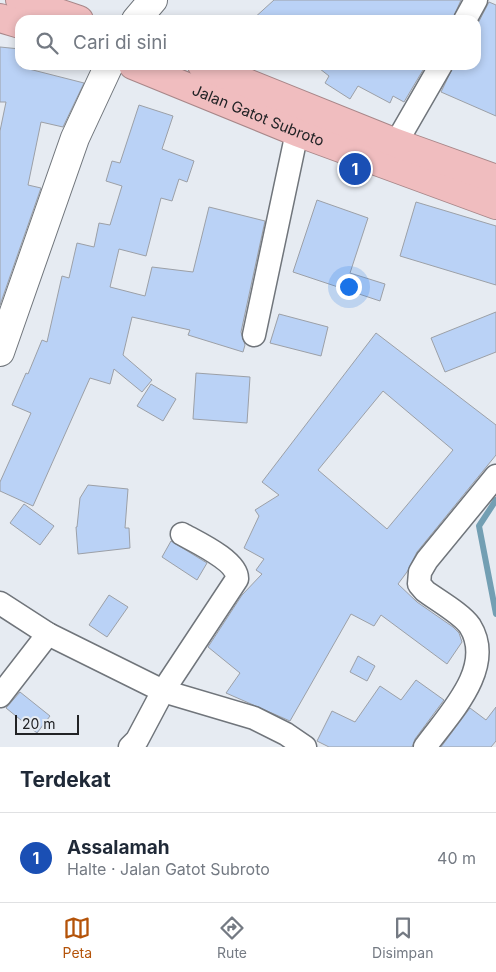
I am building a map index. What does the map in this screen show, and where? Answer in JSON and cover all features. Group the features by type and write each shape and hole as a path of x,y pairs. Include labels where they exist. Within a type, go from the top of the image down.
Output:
{"highway":[{"path":"20,0 64,15"},
{"path":"0,18 15,22"},
{"name":"Jalan Gatot Subroto","path":"145,70 296,132 496,206"},
{"name":"Jalan Gatot Subroto","path":"214,70 396,143 496,179"}],"street":[{"path":"140,15 153,0"},
{"path":"468,15 476,0"},
{"path":"0,352 75,138 107,70"},
{"path":"396,143 438,70"},
{"path":"254,335 296,132"},
{"path":"425,747 469,688 479,659 478,640 469,624 425,591 419,584 420,572 427,560 496,476"},
{"path":"137,745 163,691 237,576 236,571 218,554 182,534"},
{"path":"0,603 48,634 163,691 254,718 286,734 305,747"},
{"path":"0,696 48,634"}],"building":[{"path":"274,0 461,0 454,15 258,15"},
{"path":"489,2 496,5 496,116 441,92 452,70 481,70 481,17"},
{"path":"0,47 15,48 15,70 33,70 84,83 63,127 41,122 28,185 41,188 0,305 0,131 6,102 0,102"},
{"path":"321,70 423,70 404,102 393,96 390,103 358,86 350,99 325,83 329,76"},
{"path":"139,105 173,116 162,149 194,161 187,182 179,179 172,201 161,198 146,256 119,249 110,287 145,296 152,267 193,272 209,207 265,221 241,332 245,345 243,352 188,335 190,330 132,317 123,355 152,380 142,392 114,369 110,384 90,378 33,506 0,491 0,482 31,413 12,405 26,373 28,374 42,340 47,342 62,276 69,278 77,243 94,247 99,223 110,225 122,186 106,181 112,161 120,163"},
{"path":"317,200 368,218 350,273 385,284 380,301 293,272"},
{"path":"416,202 496,226 496,285 400,256"},
{"path":"496,312 496,352 445,372 431,338"},
{"path":"279,314 328,327 321,356 270,343"},
{"path":"376,333 496,425 496,455 417,552 407,572 398,584 417,602 459,633 462,642 447,664 381,615 374,626 351,614 290,721 226,693 240,673 208,647 242,595 262,574 256,570 264,559 244,548 259,516 255,510 279,495 262,482","holes":["383,391 453,450 387,529 318,470"]},
{"path":"196,373 250,377 247,423 193,419"},
{"path":"151,384 176,399 163,421 137,406"},
{"path":"88,485 128,489 125,528 129,528 130,548 78,554 76,527 80,498"},
{"path":"24,504 54,526 40,545 10,523"},
{"path":"171,541 207,563 197,580 162,557"},
{"path":"109,595 128,607 107,637 89,625"},
{"path":"358,656 375,666 367,681 350,672"},
{"path":"416,680 444,700 415,739 412,747 329,747 317,741 332,711 355,722 380,686 401,700"},
{"path":"20,692 50,716 37,733 6,708"},
{"path":"496,707 496,741 491,747 441,747 470,708 486,720"}],"waterway":[{"path":"496,500 479,526 496,614"}],"place":[{"name":"Assalamah","path":"355,169"}]}
